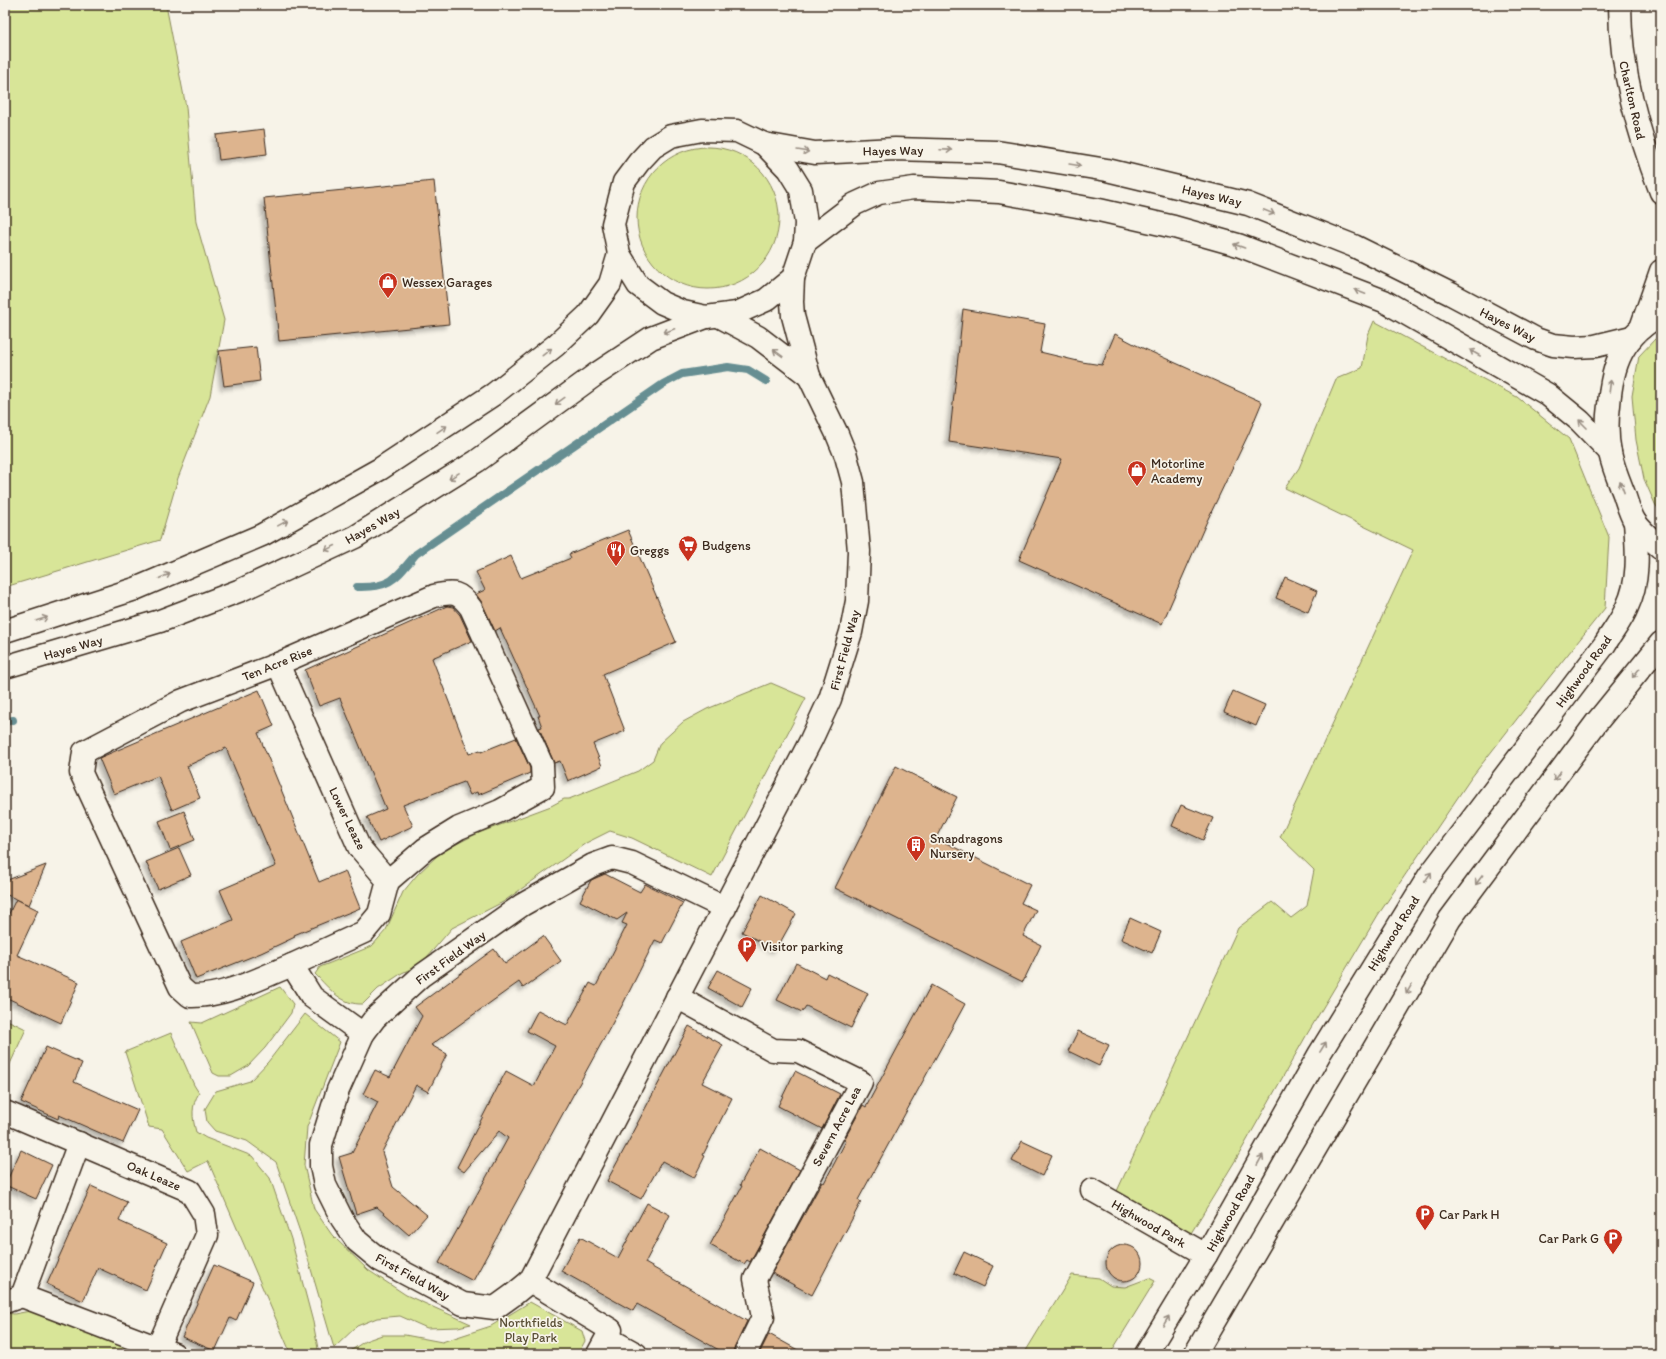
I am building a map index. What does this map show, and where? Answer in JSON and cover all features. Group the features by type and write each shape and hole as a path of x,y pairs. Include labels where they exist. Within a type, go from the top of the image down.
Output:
{"street":[{"name":"Charlton Road","path":"1620,5 1620,27 1626,76 1641,138 1661,192"},
{"path":"764,144 737,131 702,130 671,136 653,147 639,162 624,182 613,224 619,254 638,284 662,303 683,312 712,316 737,313 766,300 793,278"},
{"name":"First Field Way","path":"725,908 632,863 612,858 593,865 522,905 421,976 375,1018 363,1034 338,1090 321,1145 321,1166 325,1185 342,1220 357,1241 380,1260 463,1304 495,1308 530,1281 677,997 725,908 830,699 851,632 857,601 859,552 853,482 846,456 837,434 809,376 793,316 793,278 805,242 806,223 801,190 788,169 764,144"},
{"name":"Hayes Way","path":"764,144 815,153 895,149 997,152 1107,170 1248,204 1354,246 1451,294 1536,339 1554,345 1574,347 1596,346 1636,332"},
{"path":"805,242 855,204 879,193 914,188 999,192 1099,210 1174,227 1238,246 1384,301 1546,394 1580,421 1610,452"},
{"path":"5,630 135,589 262,535 380,469 494,394 556,345 588,315 610,284 619,254"},
{"path":"1661,271 1636,332 1620,356 1610,382 1607,419 1610,452 1635,522 1647,536 1661,548"},
{"path":"1636,332 1661,315"},
{"name":"First Field Way","path":"712,316 758,337 809,376"},
{"name":"Hayes Way","path":"5,667 160,621 241,590 355,537 477,461 595,375 651,338 712,316"},
{"name":"Highwood Road","path":"1146,1354 1206,1255 1320,1053 1429,876 1605,644 1627,607 1635,586 1635,522"},
{"name":"Ten Acre Rise","path":"292,965 228,991 203,996 190,996 180,987 81,773 84,752 104,740 181,701 278,664 434,596 448,592 462,597 471,608 542,765 543,787 500,811 459,828 425,849 388,881"},
{"path":"1195,1354 1450,919 1596,723 1661,643"},
{"name":"Lower Leaze","path":"278,664 360,847 388,881"},
{"path":"363,1034 312,997 292,965 364,932 379,914 388,881"},
{"name":"Severn Acre Lea","path":"677,997 773,1050 798,1051 861,1082 755,1279 763,1317 745,1354"},
{"name":"Oak Leaze","path":"5,1112 190,1191 204,1214 207,1235 166,1350"},
{"path":"79,1143 14,1299 166,1350"},
{"name":"Highwood Park","path":"1092,1190 1206,1255"},
{"path":"530,1281 605,1341 636,1354"}],"green space":[{"path":"5,5 166,5 186,107 196,222 224,320 210,396 178,478 160,540 5,587"},
{"path":"701,147 715,147 729,150 741,155 753,163 763,173 774,191 778,204 778,232 774,245 763,263 753,273 741,281 729,286 715,289 701,289 687,286 675,281 663,273 653,263 645,251 640,239 637,225 637,211 640,197 645,185 653,173 663,163 675,155 687,150"},
{"path":"1374,321 1517,397 1569,439 1609,537 1605,608 1471,778 1378,915 1306,1036 1238,1156 1185,1243 1112,1202 1238,928 1272,902 1291,918 1307,906 1314,870 1280,837 1413,550 1285,488 1299,468 1336,379 1362,368 1368,335"},
{"path":"1661,335 1661,513 1655,504 1644,479 1636,440 1632,396 1639,356 1655,339"},
{"path":"771,683 806,698 712,877 632,838 610,831 586,843 503,902 452,928 421,964 402,973 378,989 363,1004 355,1004 342,999 315,974 320,967 372,946 386,930 403,892 417,875 441,852 476,834 638,771 653,760 660,743 683,722 707,709"},
{"path":"280,987 293,1004 291,1013 265,1048 248,1066 231,1076 219,1076 213,1073 191,1022 202,1023"},
{"path":"305,1014 340,1042 307,1127 304,1165 314,1209 332,1235 368,1270 406,1295 471,1324 458,1327 427,1328 400,1316 377,1318 357,1326 334,1348 301,1235 276,1162 247,1141 215,1131 207,1122 205,1109 216,1091 250,1081 268,1062"},
{"path":"5,1019 26,1029 5,1075"},
{"path":"171,1033 199,1093 193,1107 196,1132 206,1138 252,1156 270,1178 291,1239 313,1322 319,1354 291,1354 208,1161 188,1171 162,1129 149,1127 125,1052"},
{"path":"1072,1275 1099,1278 1111,1286 1125,1287 1149,1278 1155,1281 1110,1354 1024,1354"},
{"name":"Northfields Play Park","path":"530,1302 582,1331 585,1341 578,1354 346,1354 365,1341 382,1335 405,1335 442,1342 491,1326"},
{"path":"36,1310 141,1347 142,1354 5,1354 5,1313 14,1314"}],"building":[{"path":"264,129 267,154 219,160 216,135"},
{"path":"434,181 449,324 279,341 264,198"},
{"name":"Motorline Academy","path":"963,309 1045,324 1040,352 1082,362 1102,365 1115,334 1262,402 1249,433 1207,521 1162,624 1019,560 1062,459 949,442"},
{"path":"256,347 260,381 224,386 219,351"},
{"path":"628,530 676,642 603,674 625,731 593,744 602,766 568,781 560,761 554,763 539,728 542,727 538,716 540,716 500,628 495,631 482,603 476,594 485,590 476,572 511,556 521,578 571,558 569,554"},
{"path":"1285,577 1317,591 1308,612 1276,598"},
{"path":"447,606 453,607 460,615 472,641 432,658 469,754 480,750 481,752 516,738 530,768 530,773 478,795 477,792 470,795 464,782 403,805 413,826 379,842 367,817 386,809 340,698 319,706 305,670"},
{"path":"259,690 274,726 258,733 319,882 345,871 360,908 294,935 295,937 261,953 196,979 181,942 233,920 220,890 276,866 226,748 187,766 200,798 172,810 158,776 114,794 99,758"},
{"path":"1233,691 1265,705 1256,726 1224,712"},
{"name":"Snapdragons Nursery","path":"896,766 957,797 936,838 1030,885 1021,903 1036,910 1023,936 1041,945 1023,982 835,888"},
{"path":"1181,805 1213,818 1203,840 1172,826"},
{"path":"184,811 195,840 170,850 159,821"},
{"path":"179,848 191,875 158,889 146,862"},
{"path":"46,865 29,905 5,894 5,881"},
{"path":"605,874 640,892 645,884 683,903 662,943 655,940 624,1002 473,1281 439,1263 508,1138 499,1131 464,1172 457,1167 506,1071 534,1086 555,1046 527,1031 538,1010 567,1025 590,983 596,986 627,925 622,923 627,913 617,920 580,901 591,880"},
{"path":"762,895 796,914 776,950 742,932"},
{"path":"16,899 38,910 17,955 79,982 61,1023 5,997 5,922"},
{"path":"1130,918 1161,932 1152,953 1121,939"},
{"path":"543,936 561,961 523,988 519,982 431,1045 447,1054 428,1092 416,1085 382,1152 393,1187 427,1215 409,1235 377,1207 356,1214 339,1157 352,1153 378,1102 363,1094 375,1070 390,1077 422,1016 415,1007 494,949 505,964"},
{"path":"796,963 825,978 827,973 868,993 851,1028 806,1006 802,1012 777,1000"},
{"path":"718,970 752,988 742,1007 708,988"},
{"path":"931,985 965,1004 858,1200 861,1202 812,1295 772,1273 822,1182 824,1183 846,1141 844,1140 863,1105 866,1107"},
{"path":"689,1026 723,1045 702,1083 732,1098 703,1155 705,1156 694,1178 662,1161 641,1199 607,1181"},
{"path":"1078,1031 1109,1045 1099,1066 1068,1051"},
{"path":"46,1047 82,1063 74,1082 138,1110 123,1143 59,1115 58,1119 21,1102"},
{"path":"795,1071 840,1094 822,1129 778,1106"},
{"path":"1022,1141 1052,1155 1042,1176 1012,1161"},
{"path":"760,1148 800,1170 750,1262 747,1260 744,1264 710,1245 742,1186 740,1185"},
{"path":"21,1150 52,1165 36,1199 5,1185"},
{"path":"91,1186 127,1202 119,1221 167,1243 146,1290 98,1268 83,1301 47,1284"},
{"path":"647,1203 670,1215 645,1263 747,1321 733,1354 726,1354 637,1304 633,1311 561,1271 580,1237 618,1258"},
{"path":"1128,1245 1137,1250 1141,1256 1141,1270 1137,1276 1128,1281 1120,1281 1111,1276 1107,1270 1106,1259 1111,1250 1117,1246"},
{"path":"964,1252 993,1266 983,1287 954,1273"},
{"path":"214,1265 253,1282 236,1321 230,1318 215,1351 182,1337"},
{"path":"769,1334 805,1354 759,1354"}],"waterway":[{"path":"357,587 378,586 385,584 397,576 416,554 663,384 682,374 728,367 748,370 766,381"},
{"path":"5,722 13,720"}],"place":[{"name":"Wessex Garages","path":"388,299"},
{"name":"Motorline Academy","path":"1137,487"},
{"name":"Budgens","path":"688,562"},
{"name":"Greggs","path":"616,567"},
{"name":"Snapdragons Nursery","path":"916,862"},
{"name":"Visitor parking","path":"747,963"},
{"name":"Car Park H","path":"1425,1231"},
{"name":"Car Park G","path":"1613,1255"}]}
